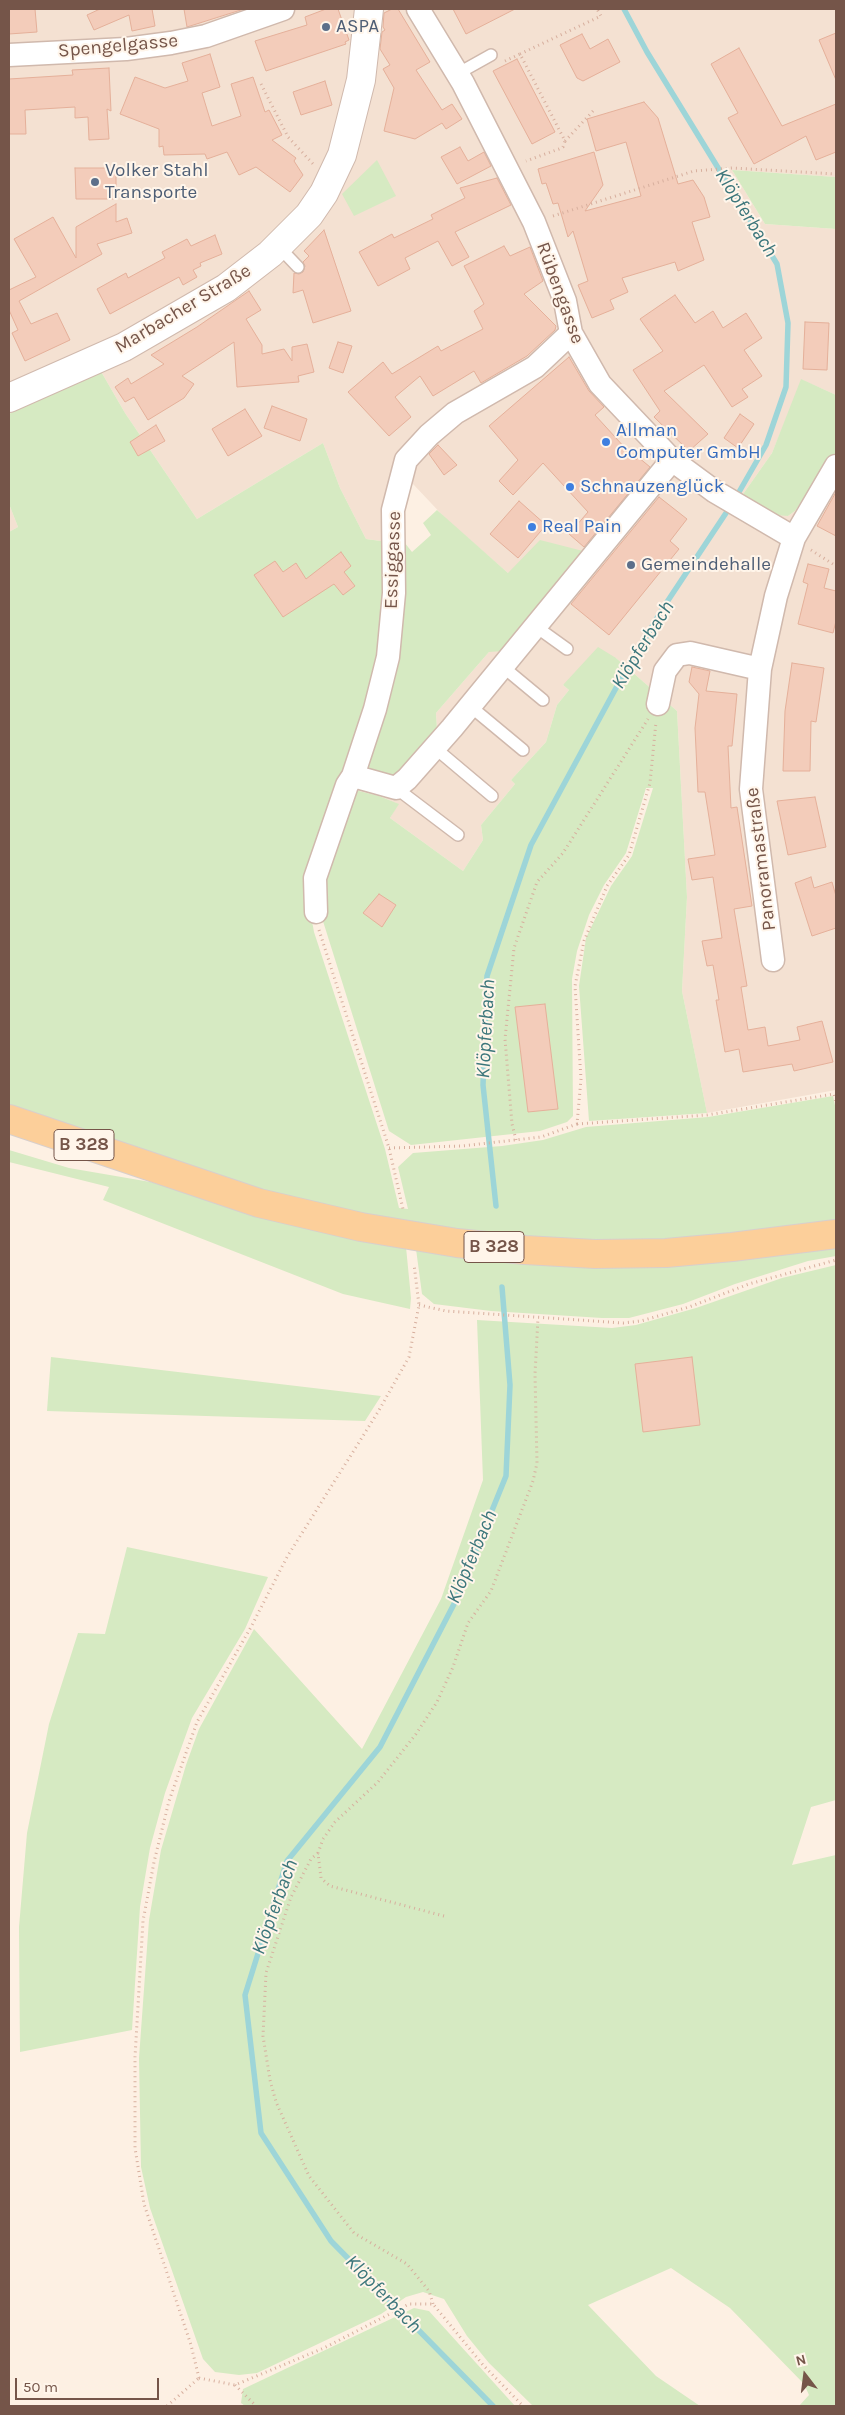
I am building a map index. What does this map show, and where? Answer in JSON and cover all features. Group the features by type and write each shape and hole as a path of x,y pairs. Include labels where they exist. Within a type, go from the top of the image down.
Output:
{"main road":[{"name":"B 328","path":"9,1119 259,1203 344,1224 457,1243 525,1250 595,1254 657,1253 732,1247 836,1234"}],"street":[{"name":"Spengelgasse","path":"9,55 126,49 171,43 206,36 283,9"},
{"name":"Marbacher Straße","path":"9,398 124,347 226,288 249,272 309,215 329,182 342,155 361,80 369,9"},
{"name":"Rübengasse","path":"418,9 457,74 534,222 565,301 571,333 600,384 672,460 714,491 794,538"},
{"name":"Essiggasse","path":"316,912 316,878 375,709 388,657 394,593 393,510 406,460 429,435 455,413 535,367 571,333"},
{"path":"353,776 396,788 407,779 470,706 672,460"},
{"name":"Panoramastraße","path":"773,960 751,788 760,669 772,595 794,538 836,466"},
{"path":"658,704 665,671 677,655 690,653 760,669"}],"lane":[{"path":"457,74 491,55"},
{"path":"278,246 298,267"},
{"path":"535,626 566,649"},
{"path":"502,666 543,700"},
{"path":"470,706 523,750"},
{"path":"435,748 492,796"},
{"path":"396,788 458,835"}],"path":[{"path":"504,62 601,16 598,9"},
{"path":"520,54 565,141"},
{"path":"261,84 288,137 329,182"},
{"path":"506,168 564,147 565,141 595,109"},
{"path":"534,222 694,171 732,168 836,174"},
{"path":"794,538 836,566"},
{"path":"577,1124 582,1078 575,986 584,941 607,886 629,855 650,783 658,704"},
{"path":"516,1140 512,1124 505,1039 514,948 537,882 563,853 658,704"},
{"path":"316,912 319,930 389,1148 403,1209"},
{"path":"389,1148 462,1146 542,1137 577,1124 707,1115 834,1094 836,1103"},
{"path":"419,1305 446,1311 623,1323 641,1321 689,1307 749,1284 836,1260"},
{"path":"199,2378 191,2345 144,2204 135,2148 135,2057 143,1921 154,1862 169,1801 197,1722 251,1627 287,1556 378,1412 409,1357 419,1305 414,1264"},
{"path":"444,1916 330,1886 321,1878 318,1853 323,1839 335,1822 378,1782 400,1757 416,1734 437,1702 453,1667 468,1623 491,1591 533,1481 537,1463 535,1374 538,1318"},
{"path":"318,1853 311,1859 291,1897 266,1973 263,2036 270,2080 276,2102 309,2176 354,2233 407,2264 429,2291 434,2304 483,2365 523,2406"},
{"path":"199,2378 235,2385 324,2348 409,2304 434,2304"},
{"path":"167,2406 199,2378"},
{"path":"235,2385 256,2406"}],"shaded area":[{"path":"9,9 836,9 836,177 732,170 765,224 836,229 836,395 802,380 772,453 741,497 788,516 795,511 836,452 836,1090 707,1113 682,991 687,897 677,711 616,658 563,685 569,690 557,705 546,742 511,780 515,784 481,825 483,840 463,871 390,818 398,804 379,796 355,790 363,758 437,730 436,713 489,652 508,573 447,520 397,467 388,542 366,539 340,488 323,443 197,519 125,413 99,368 9,414"},
{"path":"9,504 18,527 9,532"}],"green space":[{"path":"377,160 396,196 354,216 342,194"},
{"path":"732,170 836,177 836,229 765,224"},
{"path":"99,368 125,413 197,519 323,443 340,488 366,539 388,542 381,649 310,910 314,932 385,1149 399,1208 408,1209 398,1167 413,1153 502,1146 543,1140 586,1127 708,1117 833,1096 836,1110 836,1222 674,1241 542,1241 389,1222 208,1176 9,1105 9,532 18,527 9,504 9,414"},
{"path":"801,379 836,395 836,452 795,511 788,516 775,515 741,497 772,453"},
{"path":"437,510 508,573 540,540 587,552 503,651 489,652 436,713 437,730 402,772 393,777 374,773 367,768 401,538 412,552 431,535 423,523"},
{"path":"598,647 616,658 677,711 687,897 682,991 707,1113 589,1121 579,986 586,938 611,886 632,856 653,788 646,788 626,853 604,885 589,915 577,951 572,979 573,1116 567,1122 540,1131 411,1145 389,1131 322,918 320,878 355,790 379,796 399,804 390,818 463,871 483,840 481,825 515,784 511,780 546,742 557,705 569,690 563,685"},
{"path":"9,1150 69,1168 162,1184 406,1247 411,1298 410,1309 343,1294 103,1200 109,1187 9,1162"},
{"path":"836,1247 836,1256 808,1261 735,1284 683,1304 629,1318 491,1311 434,1304 422,1294 416,1249"},
{"path":"836,1265 836,1800 811,1807 792,1865 836,1855 836,2406 799,2406 809,2395 804,2384 730,2308 671,2268 588,2305 656,2376 700,2406 533,2406 489,2363 467,2336 444,2299 423,2292 406,2297 381,2314 257,2373 239,2375 215,2372 203,2359 150,2208 141,2167 139,2058 149,1920 161,1850 186,1765 199,1729 254,1629 362,1749 441,1599 483,1480 477,1320 612,1328 636,1325 696,1308 782,1278"},
{"path":"51,1357 381,1396 365,1421 47,1411"},
{"path":"127,1547 268,1577 245,1629 192,1718 165,1793 150,1848 140,1907 132,2030 20,2052 19,1927 27,1833 49,1724 78,1633 105,1634"},
{"path":"414,2308 429,2311 515,2406 245,2406 241,2403 243,2389"}],"building":[{"path":"9,9 35,9 37,32 9,34"},
{"path":"100,9 152,9 155,26 132,31 129,15 94,30 87,15"},
{"path":"184,9 244,9 187,27"},
{"path":"326,9 338,9 349,40 345,42 346,44 266,71 255,41 307,25 305,17"},
{"path":"392,9 398,9 430,62 416,70 442,110 452,104 462,119 446,129 442,123 415,139 384,131 394,88 383,69 390,65 380,49 382,32 385,30 383,27 384,13"},
{"path":"453,9 515,9 466,34"},
{"path":"836,33 836,80 819,40"},
{"path":"582,34 590,49 608,39 620,62 583,81 577,78 560,45"},
{"path":"739,48 782,126 836,104 836,152 816,160 806,136 754,164 728,118 738,113 711,64"},
{"path":"210,54 220,87 202,93 212,126 241,116 231,84 253,77 265,112 269,110 282,135 272,140 296,158 294,161 303,175 290,192 256,167 239,175 227,152 207,159 205,154 164,155 163,146 159,147 159,129 120,114 135,77 165,88 188,81 182,63"},
{"path":"517,59 555,132 532,144 493,71"},
{"path":"109,68 111,111 107,109 109,139 89,140 88,117 75,118 75,107 25,110 26,134 9,134 9,79 73,75 72,70"},
{"path":"325,81 332,105 301,115 293,92"},
{"path":"644,102 658,118 678,184 693,180 704,197 710,217 692,222 704,260 678,271 675,262 622,278 628,292 610,300 614,309 592,318 578,285 588,281 573,231 568,237 558,203 553,204 546,183 542,184 538,169 594,152 603,185 585,211 641,196 626,142 596,151 587,119"},
{"path":"460,147 468,161 484,152 491,166 457,184 441,157"},
{"path":"75,168 116,168 116,199 76,199"},
{"path":"497,178 511,205 455,232 469,257 452,266 438,241 405,258 410,269 378,286 359,252 392,234 394,238 433,219 431,215 465,198 460,188"},
{"path":"116,204 116,222 127,218 132,233 97,244 102,254 19,301 31,324 57,313 70,340 25,361 12,333 18,330 9,310 9,290 36,277 14,239 53,217 76,258 76,227"},
{"path":"324,230 351,311 313,323 303,290 293,293 294,273 299,274 303,272 305,266 303,262 309,256 304,251"},
{"path":"215,235 222,254 200,263 201,266 193,270 197,277 183,285 179,277 110,314 97,289 126,273 128,278 165,258 162,252 187,239 191,246"},
{"path":"504,246 510,256 530,247 543,281 524,294 556,326 555,330 527,356 481,383 474,371 433,396 420,376 395,397 411,417 389,436 348,392 383,362 392,374 438,346 441,351 483,329 474,311 484,304 464,266"},
{"path":"249,291 261,310 246,319 262,345 262,354 284,349 292,361 292,347 307,344 314,372 298,376 299,382 237,387 234,342 182,376 194,384 184,398 148,420 134,397 125,402 115,387 128,378 131,384 164,364 151,355 197,327"},
{"path":"675,295 695,323 713,311 723,328 746,313 762,338 744,350 762,376 742,389 748,397 732,407 704,365 664,391 708,434 689,451 654,417 660,411 633,370 663,351 640,319"},
{"path":"805,322 829,323 827,370 803,369"},
{"path":"338,342 352,346 343,373 329,368"},
{"path":"569,357 589,391 604,407 595,415 636,460 638,457 650,467 584,547 569,534 588,512 543,463 513,495 499,481 518,460 489,426"},
{"path":"272,406 307,419 300,441 264,428"},
{"path":"245,409 262,436 228,456 212,429"},
{"path":"740,414 754,424 738,448 724,438"},
{"path":"156,425 165,441 138,456 130,442"},
{"path":"438,445 457,465 444,475 429,454"},
{"path":"836,492 836,536 817,526"},
{"path":"659,497 687,519 670,541 679,549 609,635 571,604"},
{"path":"519,501 546,525 518,558 490,534"},
{"path":"341,552 351,566 344,572 355,586 343,595 334,584 283,617 254,575 275,561 283,572 296,563 306,579"},
{"path":"808,564 829,569 824,588 836,591 836,621 833,633 798,624 808,584 803,582"},
{"path":"792,663 824,668 816,722 811,721 810,771 783,771 785,711"},
{"path":"692,667 710,671 706,691 737,694 732,746 728,746 731,808 737,807 752,906 734,909 747,986 741,987 748,1030 765,1027 768,1046 800,1040 797,1027 822,1021 833,1062 794,1071 792,1064 743,1072 739,1049 725,1052 716,1000 719,1000 713,965 707,966 702,941 722,938 713,877 692,880 688,859 715,855 705,792 698,792 695,728 699,694 689,682"},
{"path":"815,797 826,847 788,855 777,801"},
{"path":"811,877 814,888 832,882 836,896 836,928 812,936 795,883"},
{"path":"379,894 396,905 382,927 363,913"},
{"path":"545,1004 558,1109 528,1112 515,1007"},
{"path":"692,1357 700,1425 643,1432 635,1364"}],"waterway":[{"name":"Klöpferbach","path":"624,9 647,52 777,264 788,323 786,387 766,445 735,499"},
{"name":"Klöpferbach","path":"496,1206 483,1085 487,976 531,845 616,688 663,608 730,507"},
{"name":"Klöpferbach","path":"493,2406 331,2241 261,2133 245,1995 287,1861 380,1747 454,1604 506,1476 510,1385 502,1287"}],"place":[{"name":"ASPA","path":"326,27"},
{"name":"Volker Stahl Transporte","path":"95,182"},
{"name":"Allman Computer GmbH","path":"606,442"},
{"name":"Schnauzenglück","path":"570,487"},
{"name":"Real Pain","path":"532,527"},
{"name":"Gemeindehalle","path":"631,565"}]}
